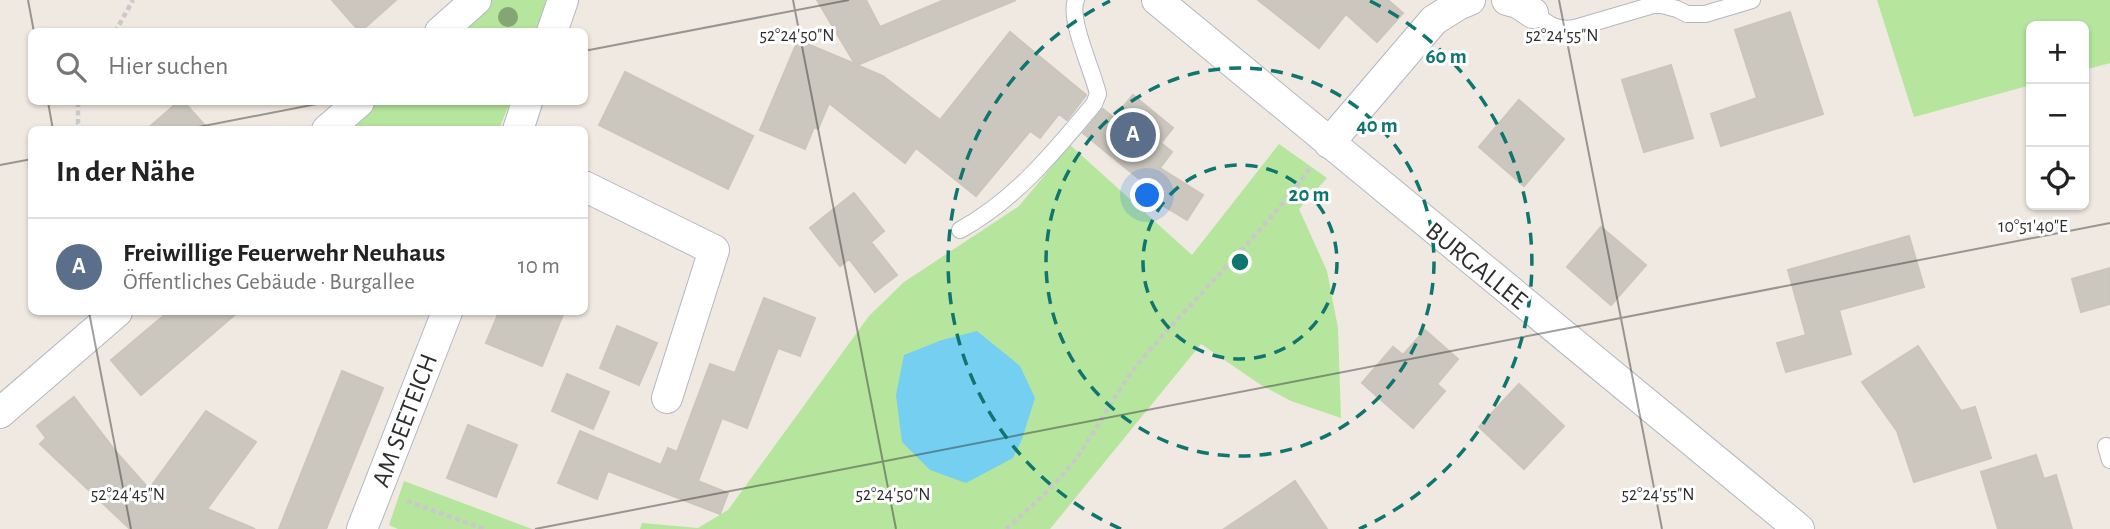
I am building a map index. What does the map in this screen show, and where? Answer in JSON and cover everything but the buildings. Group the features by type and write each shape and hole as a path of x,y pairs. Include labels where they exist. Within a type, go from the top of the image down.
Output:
{"street":[{"path":"444,28 476,0"},
{"path":"553,28 563,0"},
{"name":"BURGALLEE","path":"1157,0 1799,529"},
{"path":"1329,143 1434,20 1470,0"},
{"path":"332,126 356,105"},
{"path":"519,126 526,105"},
{"path":"588,188 714,250 667,398"},
{"path":"0,413 114,315"},
{"name":"AM SEETEICH","path":"362,529 446,315"}],"lane":[{"path":"960,230 984,217 1045,162 1094,104 1098,94 1075,21 1073,7 1076,0"},
{"path":"1520,7 1552,27 1563,30 1653,5 1662,5 1687,14 1705,15 1752,0"}],"path":[{"path":"117,28 133,0"},
{"path":"78,105 80,126"},
{"path":"1006,529 1060,479 1141,360 1253,239 1290,196 1329,143"},
{"path":"377,489 484,529"}],"green space":[{"path":"486,0 547,0 539,28 455,28"},
{"path":"1877,0 2110,0 2110,63 2089,69 2089,21 2026,21 2026,86 1914,117"},
{"path":"371,105 509,105 500,126 347,126"},
{"path":"1279,144 1327,178 1299,209 1327,271 1338,328 1341,418 1291,401 1261,385 1201,344 1050,529 640,529 642,523 698,528 728,510 869,316 904,282 1019,206 1070,145 1192,255"},
{"path":"404,481 532,529 398,529 389,525"}],"water":[{"path":"977,331 1020,366 1035,398 1013,458 966,483 930,470 902,442 896,395 904,355 942,340"}],"place":[{"name":"Freiwillige Feuerwehr Neuhaus","path":"1133,135"}]}
